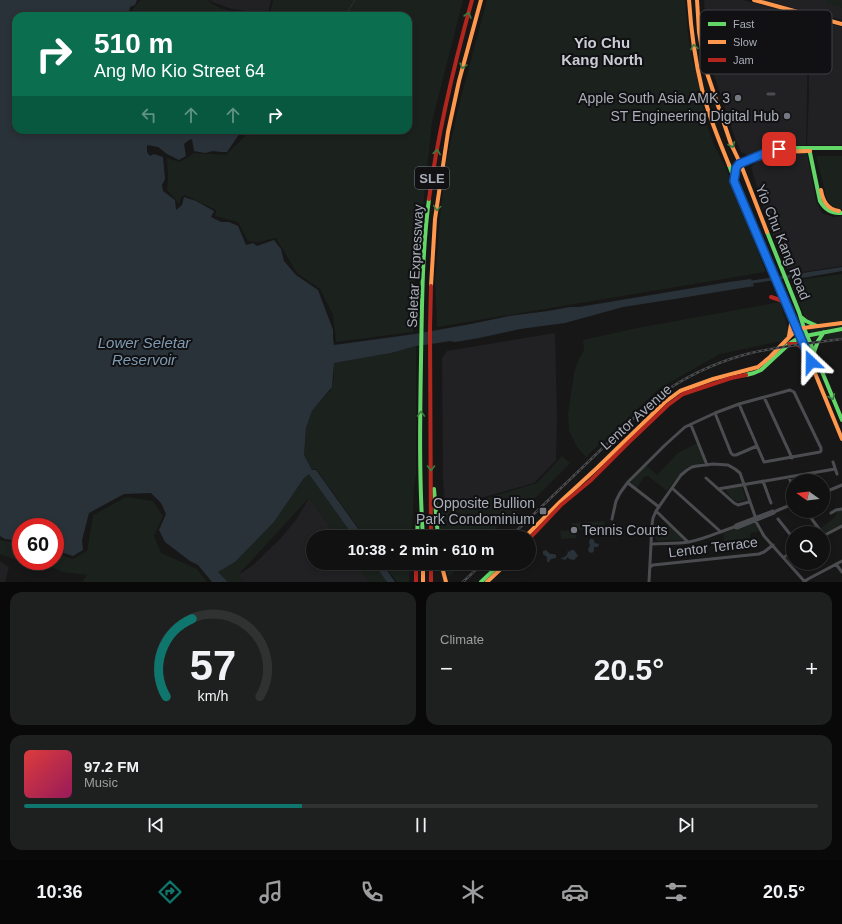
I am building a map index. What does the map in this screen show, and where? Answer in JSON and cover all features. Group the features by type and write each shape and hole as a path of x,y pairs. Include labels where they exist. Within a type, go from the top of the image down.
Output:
{"main road":[{"name":"Seletar Expressway","path":"422,530 420,501 422,330 427,216 440,130 451,79 472,0"},
{"name":"Seletar Expressway","path":"431,530 430,329 434,233 448,132 459,81 481,0"},
{"name":"Yio Chu Kang Road","path":"689,0 696,63 710,118 734,181 792,316 842,440"},
{"name":"Yio Chu Kang Road","path":"697,0 700,38"},
{"path":"754,0 791,10"},
{"path":"832,21 842,24"},
{"name":"Yio Chu Kang Road","path":"707,74 739,165 842,420"},
{"path":"727,161 739,165 779,152 842,149"},
{"path":"811,150 820,201 823,207 828,211 834,213 842,212"},
{"path":"734,181 735,171 739,165"},
{"path":"771,297 786,304"},
{"path":"788,338 792,316"},
{"path":"800,316 819,326"},
{"path":"797,329 842,323"},
{"name":"Lentor Avenue","path":"532,530 665,402 680,390 713,379 758,367 770,357 797,329"},
{"name":"Lentor Avenue","path":"536,532 562,505 590,481 668,405 683,394 703,386 762,370 789,344 800,337 842,329"},
{"path":"814,352 818,341 824,332"},
{"path":"789,344 797,344 806,352"},
{"path":"431,481 434,489 437,530"},
{"path":"417,530 420,501"},
{"path":"416,570 416,582"},
{"path":"423,570 423,582"},
{"path":"431,570 431,582"},
{"path":"443,570 446,582"},
{"path":"481,582 494,570"},
{"path":"488,582 500,570"}],"street":[{"path":"768,94 774,94"},
{"path":"612,519 616,501 620,493 665,445 685,427 738,404 790,390 794,392 821,448 821,451 819,453 764,462 738,404"},
{"path":"764,397 792,458"},
{"path":"715,413 733,455 757,446"},
{"path":"691,425 708,465"},
{"path":"834,462 836,474"},
{"path":"650,582 653,518 656,511 681,475 687,470 697,466 721,464 733,467 740,473 755,518 766,534 766,537 805,582 842,561"},
{"path":"807,474 835,469"},
{"path":"706,478 734,503 742,504 749,502"},
{"path":"718,489 786,478"},
{"path":"763,481 771,503"},
{"path":"628,483 659,507"},
{"path":"830,489 842,485"},
{"path":"672,488 721,532"},
{"path":"651,544 688,542 701,539 786,507"},
{"path":"831,513 842,509"},
{"path":"656,511 688,542"},
{"path":"778,519 786,529"},
{"path":"830,532 842,526"},
{"name":"Lentor Terrace","path":"651,565 759,554 773,546"},
{"path":"836,564 842,572"}],"shaded area":[{"path":"140,0 208,0 223,9 237,12 132,12"},
{"path":"210,0 271,0 268,12 250,12 232,9"},
{"path":"273,0 463,0 432,122 415,282 413,332 336,342 333,315 320,289 297,273 276,238 258,242 248,241 238,222 215,216 216,210 185,195 181,197 179,204 167,190 167,158 180,162 194,153 226,155 247,134 412,134 412,12 270,12"},
{"path":"487,0 685,0 691,56 697,76 706,121 714,145 725,166 766,272 437,327 435,282 446,162 461,97"},
{"path":"704,0 743,0 781,10 705,10"},
{"path":"762,0 842,0 842,20 832,18 832,10 802,10"},
{"path":"827,0 842,1 842,8 826,3"},
{"path":"832,24 842,27 842,145 807,145 809,74 832,74"},
{"path":"714,74 807,74 806,145 781,146 752,156 741,152"},
{"path":"807,153 816,201 822,213 833,217 842,216 842,266 789,274 768,223 751,167 756,162 777,155"},
{"path":"816,156 842,156 842,209 833,206 827,200"},
{"path":"842,274 842,338 814,342 791,281"},
{"path":"780,302 791,339 720,354 660,388 586,457 577,447 569,431 568,414 574,373 584,350 583,340 632,329"},
{"path":"555,333 557,417 556,460 534,483 445,508 443,480 442,358 447,351"},
{"path":"416,346 416,475 412,530 360,530 316,469 312,470 304,455 306,428 312,411 330,391 334,379 334,363 391,353"},
{"path":"697,443 706,462 687,467 667,491 648,476 644,477 637,488 630,483 646,465 657,475 678,453"},
{"path":"562,456 570,463 523,510 518,510 494,530 441,530 440,512 537,483"},
{"path":"309,473 349,530 333,530 309,498 238,575 245,582 228,582 218,572 235,562 274,522"},
{"path":"742,486 746,500 738,502 730,497 726,489"},
{"path":"126,497 153,501 163,516 154,536 161,553 197,569 207,582 82,582 87,575 58,570 64,570 64,556 73,559 87,551 93,515"},
{"path":"309,498 333,530 306,530 306,570 361,570 370,582 245,582 238,575 252,566 280,539 296,520"},
{"path":"842,510 842,525 830,531 830,526 823,526 833,519 837,511"},
{"name":"Tennis Courts","path":"604,521 605,527 576,530 576,538 561,539 560,531 573,530 572,523"},
{"path":"754,522 759,531 750,533 750,538 724,541 724,533"},
{"path":"656,523 663,530 669,524 684,538 684,540 658,541 654,535"},
{"path":"0,540 12,542 12,558 0,554"},
{"path":"0,561 9,567 5,582 0,582"},
{"path":"361,570 378,570 387,582 370,582"},
{"path":"388,570 410,570 409,582 397,582"},
{"path":"446,570 456,570 449,577"}],"water":[{"name":"Lower Seletar Reservoir","path":"0,0 137,0 135,5 130,7 129,12 12,12 12,134 239,134 227,152 213,151 205,153 194,151 192,139 184,144 186,156 179,160 167,154 158,147 147,145 147,152 150,156 154,154 163,157 165,179 162,185 163,191 175,200 176,210 182,205 184,197 196,201 214,211 211,217 221,222 229,222 238,226 246,245 253,243 257,246 274,240 281,249 284,261 296,275 318,290 333,330 334,345 415,334 509,316 579,307 729,282 751,279 754,286 623,307 565,323 520,329 455,342 450,341 416,346 391,353 334,363 332,387 312,411 306,428 304,455 312,470 316,470 359,530 349,530 309,474 304,478 274,522 235,562 218,572 228,582 212,582 198,565 190,561 165,542 159,530 166,514 161,503 151,493 124,494 89,513 82,540 83,550 73,556 64,553 64,518 12,518 12,540 5,539 0,536"},
{"path":"842,267 842,271 791,280 789,275"},
{"path":"590,539 593,539 595,543 599,544 598,547 594,547 594,551 592,553 588,550"},
{"path":"546,550 550,554 556,555 556,558 547,562 547,557 543,554 543,551"},
{"path":"567,550 569,552 574,550 578,556 574,560 569,559 568,557 565,560 560,558 566,556 568,552"},
{"path":"378,570 387,570 395,582 387,582"}],"waterway":[{"path":"347,12 355,0"},
{"path":"752,282 793,276"}],"railway":[{"path":"517,530 645,408 661,394 680,382 709,367 751,353 842,339"},
{"path":"463,582 476,570"}],"traffic: fast":[{"path":"809,148 820,201 824,207 829,210 842,213"},
{"path":"740,163 775,149 842,148"},
{"path":"734,179 736,168 740,163"},
{"path":"729,165 744,205 794,322"},
{"path":"423,530 420,404 424,259 429,199"},
{"path":"767,232 804,328 842,420"},
{"path":"801,317 817,326"},
{"path":"746,375 761,370 789,344 800,337 842,329"},
{"path":"814,352 818,341 824,332"},
{"path":"434,489 437,530"},
{"path":"417,530 418,515"},
{"path":"481,582 494,570"}],"traffic: slow":[{"path":"431,286 435,219 448,132 459,81 481,0"},
{"path":"689,0 697,67 704,99 729,165"},
{"path":"697,0 700,38"},
{"path":"754,0 791,10"},
{"path":"832,21 842,24"},
{"path":"707,74 731,144 741,165 767,232"},
{"path":"754,160 779,152 810,151"},
{"path":"821,190 826,204 839,211"},
{"path":"789,336 792,318"},
{"path":"794,322 842,439"},
{"path":"803,328 842,323"},
{"path":"532,530 665,402 680,391 713,379 758,367 770,357 797,329"},
{"path":"423,570 423,582"},
{"path":"443,570 446,582"},
{"path":"487,582 500,570"}],"traffic: jam":[{"path":"429,199 447,99 472,0"},
{"path":"431,286 431,530"},
{"path":"771,297 785,303"},
{"path":"789,344 797,344 804,349"},
{"path":"536,532 561,505 590,481 668,405 683,394 731,378 746,375"},
{"path":"416,570 416,582"},
{"path":"431,570 431,582"}],"place":[{"name":"Apple South Asia AMK 3","path":"738,98"},
{"name":"ST Engineering Digital Hub","path":"787,116"},
{"name":"Opposite Bullion Park Condominium","path":"543,511"},
{"name":"Tennis Courts","path":"574,530"}],"district":[{"name":"Yio Chu Kang North","path":"602,50"}],"route":[{"path":"779,149 775,149 739,164 736,168 734,181 811,362"}]}
